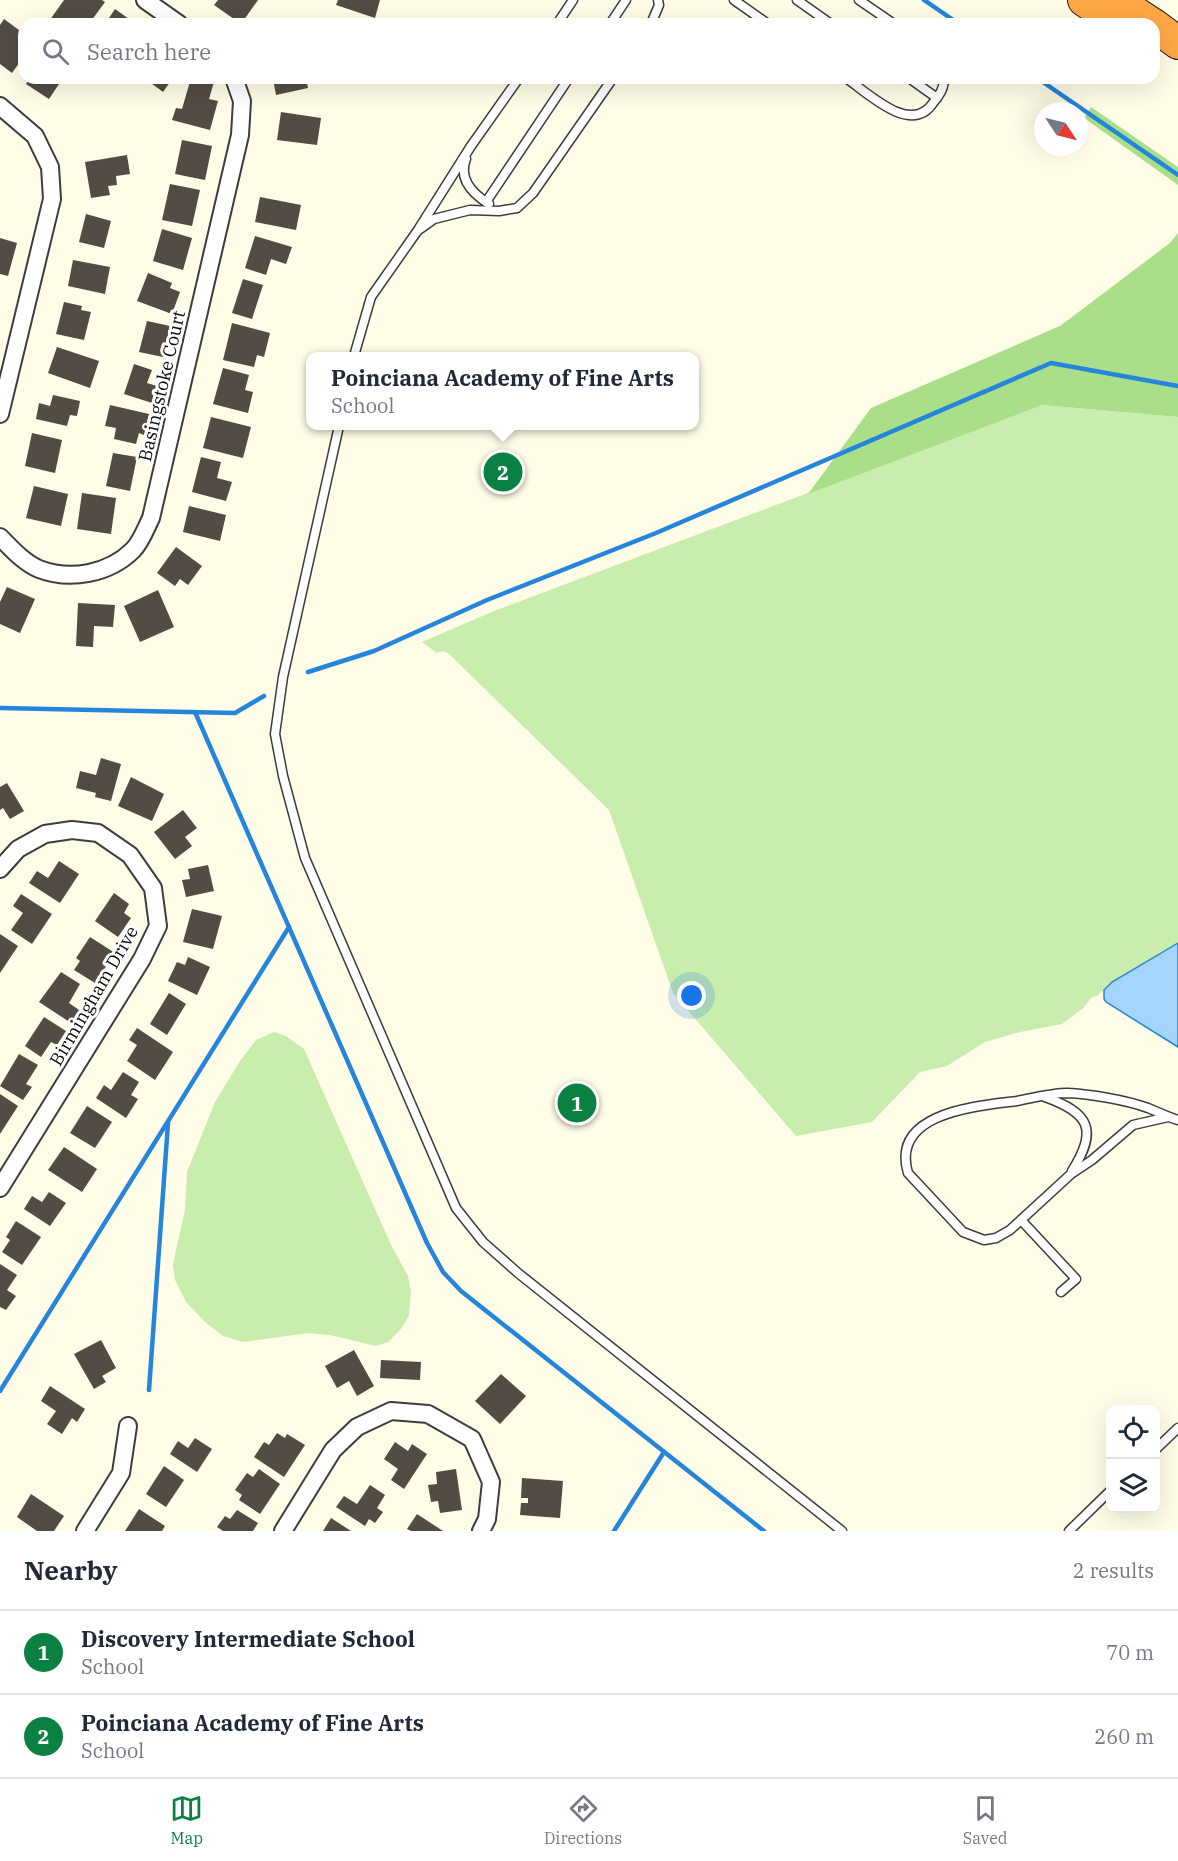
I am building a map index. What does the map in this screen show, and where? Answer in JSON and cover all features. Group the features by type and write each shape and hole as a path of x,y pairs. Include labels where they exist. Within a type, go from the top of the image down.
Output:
{"highway":[{"path":"1084,0 1110,18"},
{"path":"1116,0 1143,18"},
{"path":"1160,30 1178,43"},
{"path":"1160,52 1178,64"}],"street":[{"path":"145,0 170,18"},
{"name":"Basingstoke Court","path":"0,537 16,554 38,568 63,575 88,574 114,565 135,549 151,518 240,135 242,101 236,84"},
{"path":"0,106 35,136 50,167 52,199 0,414"},
{"name":"Birmingham Drive","path":"0,869 18,849 45,834 72,830 98,833 130,855 153,888 158,926 142,959 0,1188"},
{"path":"283,1531 333,1450 357,1427 391,1411 428,1414 472,1439 491,1482 487,1519 481,1531"},
{"path":"85,1531 121,1473 128,1426"}],"lane":[{"path":"560,18 573,0"},
{"path":"614,18 626,0"},
{"path":"653,18 659,4 658,0"},
{"path":"734,0 760,18"},
{"path":"796,0 822,18"},
{"path":"859,0 885,18"},
{"path":"355,352 371,297 515,84"},
{"path":"486,202 565,84"},
{"path":"418,230 434,219 470,210 499,211 517,208 533,194 609,84"},
{"path":"854,84 897,114 914,116 928,111 944,88 944,84"},
{"path":"917,84 937,98"},
{"path":"471,146 463,167 467,185 499,211"},
{"path":"338,430 283,677 275,734 283,776 305,858 456,1208 483,1242 518,1273 842,1531"},
{"path":"1168,1117 1133,1125 1092,1160 1071,1174 1010,1230 996,1238 984,1240 963,1232 908,1173 905,1163 906,1154 914,1137 929,1121 973,1107 1066,1093 1126,1101 1178,1120"},
{"path":"1045,1097 1071,1107 1083,1119 1086,1126 1087,1142 1084,1153 1071,1174"},
{"path":"1022,1220 1076,1279 1061,1292"},
{"path":"1160,1444 1178,1428"},
{"path":"1068,1531 1106,1495"}],"green space":[{"path":"1091,107 1178,167 1178,185 1088,121 1088,112"},
{"path":"1178,233 1178,417 1042,405 808,494 871,408 1060,326 1170,243"},
{"path":"1042,405 1178,417 1178,943 1112,982 1062,1024 985,1042 947,1066 920,1072 872,1122 796,1136 673,993 609,810 448,653 442,651 437,653 422,642 494,611"},
{"path":"274,1032 286,1036 304,1049 391,1245 408,1276 411,1292 409,1316 388,1342 376,1346 330,1335 308,1333 243,1342 223,1336 205,1322 186,1302 175,1280 173,1264 185,1210 187,1172 215,1102 240,1061 256,1040"}],"water":[{"path":"1178,943 1178,1047 1106,1002 1104,990 1112,982"}],"building":[{"path":"64,0 102,0 105,2 93,18 51,18"},
{"path":"218,0 258,0 245,18 232,18 214,5"},
{"path":"338,0 380,0 375,18 336,5"},
{"path":"115,9 128,18 109,18"},
{"path":"4,19 18,29 18,64 12,73 0,64 0,25"},
{"path":"26,84 59,84 49,99"},
{"path":"152,84 169,84 163,92"},
{"path":"189,84 213,84 209,99 218,101 210,130 172,120 176,108 182,109"},
{"path":"274,84 307,84 308,88 276,95"},
{"path":"281,112 321,118 317,145 277,140"},
{"path":"182,140 212,146 205,180 175,174"},
{"path":"127,155 130,174 116,176 117,185 108,186 110,195 91,198 85,162"},
{"path":"170,184 200,190 192,226 162,220"},
{"path":"260,197 301,205 296,230 255,222"},
{"path":"86,214 111,221 104,248 79,242"},
{"path":"162,229 192,238 183,270 153,261"},
{"path":"255,236 292,247 286,264 271,259 266,275 245,268"},
{"path":"0,238 17,243 8,276 0,274"},
{"path":"73,260 110,267 105,294 68,286"},
{"path":"148,273 172,283 170,288 180,292 172,314 137,301"},
{"path":"243,279 263,285 252,319 232,313"},
{"path":"64,302 82,306 81,310 91,312 84,340 56,334"},
{"path":"147,321 170,326 163,357 139,352"},
{"path":"232,323 270,333 264,357 257,355 254,367 223,360"},
{"path":"57,347 99,361 90,388 48,373"},
{"path":"134,364 152,370 147,383 157,386 152,403 124,394"},
{"path":"223,368 249,375 245,390 253,392 248,413 213,404"},
{"path":"53,395 80,401 77,416 70,415 67,426 36,419 39,403 50,406"},
{"path":"110,405 149,414 144,435 139,433 136,444 114,439 116,428 105,426"},
{"path":"211,417 251,427 243,458 203,448"},
{"path":"32,433 62,440 55,473 25,466"},
{"path":"113,453 137,457 130,491 106,486"},
{"path":"201,457 221,462 217,478 232,482 226,501 192,492"},
{"path":"34,486 68,494 61,526 26,518"},
{"path":"82,493 116,498 111,534 77,529"},
{"path":"189,506 226,515 220,541 183,532"},
{"path":"176,547 202,566 188,585 180,579 175,586 157,573"},
{"path":"7,587 35,599 20,633 0,624 0,602"},
{"path":"158,590 174,627 140,642 124,606"},
{"path":"78,603 115,605 113,627 94,626 93,647 76,646"},
{"path":"101,758 121,764 111,801 95,797 96,793 76,788 80,771 96,775"},
{"path":"131,777 164,794 152,821 118,806"},
{"path":"7,783 24,811 10,819 3,808 0,810 0,787"},
{"path":"183,810 197,828 185,837 192,846 175,859 154,832"},
{"path":"59,861 79,874 60,903 29,883 37,871 48,878"},
{"path":"208,865 214,891 186,897 182,880 190,879 188,869"},
{"path":"114,893 129,904 124,913 131,918 118,937 95,921"},
{"path":"21,894 52,914 32,944 11,930 23,913 13,906"},
{"path":"192,909 222,916 213,949 183,942"},
{"path":"0,934 18,946 0,973"},
{"path":"90,937 115,953 95,983 74,970 80,961 76,958"},
{"path":"188,957 210,967 197,995 168,981 177,962 185,965"},
{"path":"61,972 80,984 69,1003 79,1010 71,1023 39,1002"},
{"path":"169,993 186,1004 167,1035 150,1024"},
{"path":"44,1017 66,1031 57,1045 51,1042 41,1057 25,1046"},
{"path":"137,1028 173,1052 155,1080 127,1061 137,1045 129,1040"},
{"path":"19,1054 38,1065 26,1084 32,1087 23,1100 0,1086"},
{"path":"123,1072 139,1082 131,1095 138,1099 126,1118 96,1098 104,1085 111,1090"},
{"path":"0,1094 18,1106 0,1134"},
{"path":"87,1106 112,1122 95,1148 70,1133"},
{"path":"64,1147 97,1169 82,1192 48,1170"},
{"path":"49,1192 66,1203 50,1226 24,1209 32,1196 42,1202"},
{"path":"16,1221 41,1237 22,1265 2,1252 10,1240 6,1237"},
{"path":"0,1264 17,1275 7,1290 16,1296 6,1310 0,1307"},
{"path":"101,1340 116,1368 102,1376 106,1382 94,1389 74,1354"},
{"path":"354,1350 374,1386 357,1396 349,1381 337,1388 325,1366"},
{"path":"381,1360 421,1362 420,1380 380,1378"},
{"path":"501,1374 526,1396 500,1424 475,1401"},
{"path":"50,1386 85,1409 77,1422 72,1418 62,1434 47,1424 56,1411 41,1401"},
{"path":"277,1433 285,1438 287,1434 305,1445 284,1477 254,1457 264,1442 269,1445"},
{"path":"195,1438 212,1449 197,1472 170,1454 178,1441 188,1448"},
{"path":"395,1442 408,1451 412,1444 427,1454 404,1489 391,1480 398,1469 384,1459"},
{"path":"164,1466 184,1480 166,1507 146,1494"},
{"path":"259,1469 280,1484 260,1514 239,1500 242,1495 235,1490 247,1473 253,1477"},
{"path":"456,1469 462,1510 440,1513 438,1501 431,1502 428,1485 437,1484 436,1472"},
{"path":"522,1478 563,1481 560,1518 520,1515 521,1503 528,1503 528,1498 521,1498"},
{"path":"370,1485 385,1495 377,1508 383,1512 375,1523 369,1519 365,1526 336,1507 344,1496 357,1504"},
{"path":"31,1494 64,1516 54,1531 37,1531 17,1517"},
{"path":"139,1509 165,1526 162,1531 125,1531"},
{"path":"237,1510 258,1523 253,1531 223,1531 217,1527 225,1516 230,1519"},
{"path":"417,1514 443,1531 407,1529"},
{"path":"331,1518 351,1531 323,1531"}],"waterway":[{"path":"924,0 950,18"},
{"path":"1046,84 1178,175"},
{"path":"308,672 374,651 487,600 656,533 1051,363 1178,386"},
{"path":"0,708 235,713 264,696"},
{"path":"195,712 427,1243 443,1272 461,1291 764,1531"},
{"path":"0,1391 289,927"},
{"path":"149,1390 168,1123"},
{"path":"614,1531 664,1452"}],"place":[{"name":"Poinciana Academy of Fine Arts","path":"503,472"},
{"name":"Discovery Intermediate School","path":"577,1103"}]}
